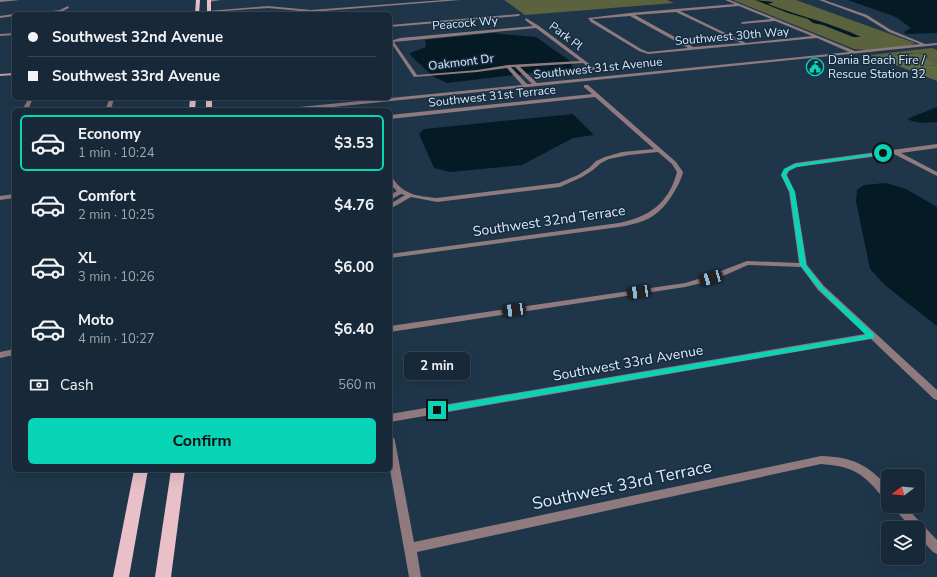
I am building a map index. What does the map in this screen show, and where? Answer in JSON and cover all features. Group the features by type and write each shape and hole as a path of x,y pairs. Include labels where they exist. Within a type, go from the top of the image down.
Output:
{"main road":[{"path":"197,12 198,0"},
{"path":"209,0 209,12"},
{"path":"0,72 12,71"},
{"path":"0,75 12,74"},
{"path":"120,577 141,472"},
{"path":"163,577 178,472"}],"street":[{"path":"0,1 18,0"},
{"path":"209,0 219,0"},
{"path":"209,12 272,7 311,11 458,0"},
{"path":"727,0 855,53"},
{"path":"822,0 866,16 890,31 925,44 937,44"},
{"path":"630,14 739,5"},
{"path":"51,12 61,11 68,7"},
{"path":"676,10 746,44"},
{"path":"630,14 694,49"},
{"name":"Southwest 30th Way","path":"630,14 590,18 640,50 648,53 818,38"},
{"path":"392,26 519,15"},
{"path":"0,17 12,16"},
{"name":"Park Pl","path":"526,18 594,69"},
{"path":"742,23 775,20"},
{"name":"Peacock Wy","path":"416,76 392,41 393,40 538,27"},
{"path":"0,35 12,34"},
{"name":"Southwest 31st Avenue","path":"392,99 855,53 925,44"},
{"path":"517,66 584,62"},
{"path":"508,66 526,86"},
{"path":"517,66 536,85"},
{"name":"Oakmont Dr","path":"416,76 461,73 517,66"},
{"name":"Southwest 32nd Terrace","path":"392,256 633,222 654,212 668,198 679,179 680,172 674,163 586,86"},
{"name":"Southwest 31st Terrace","path":"392,117 596,95"},
{"path":"336,100 337,105"},
{"name":"Southwest 31st Avenue","path":"308,108 387,100"},
{"path":"937,146 795,165 786,170 784,175 792,192 803,265 821,288 937,396"},
{"path":"392,182 402,191 410,195 437,200 560,185 578,178 592,168 597,162 607,158 659,150"},
{"path":"895,152 937,174"},
{"path":"392,197 402,191"},
{"path":"392,206 410,195"},
{"path":"0,198 12,196"},
{"path":"392,329 685,285 711,278 747,263 803,265"},
{"name":"Southwest 33rd Avenue","path":"392,418 872,336"},
{"path":"0,355 12,352"},
{"path":"392,452 415,577"},
{"name":"Southwest 33rd Terrace","path":"410,548 821,460 842,460 867,472 881,487"},
{"path":"904,513 937,548"}],"green space":[{"path":"504,0 667,0 674,3 525,15"},
{"path":"733,0 796,0 915,43 909,46 867,50 854,49"},
{"path":"932,48 937,50 937,66 928,65 935,63 926,58 928,56 922,54 915,53 885,57 870,55"},
{"path":"917,53 927,55 926,58 935,63 933,65 928,65 937,66 937,81 878,58"}],"water":[{"path":"755,0 774,2 768,4 861,37 853,37"},
{"path":"848,0 937,0 937,33 906,34 904,32 911,28 896,17"},
{"path":"492,33 536,37 570,61 573,68 447,83 434,77 412,57 410,53 426,47 425,40"},
{"path":"937,107 937,122 925,123 907,119"},
{"path":"573,114 594,135 573,138 522,165 450,172 434,168 419,134 424,129"},
{"path":"886,183 906,189 937,207 937,326 886,286 870,269 856,201 857,190 864,185"}],"place":[{"name":"Dania Beach Fire / Rescue Station 32","path":"815,67"}],"route":[{"path":"437,410 872,336 821,288 803,265 792,192 784,175 786,170 795,165 883,153"}]}
